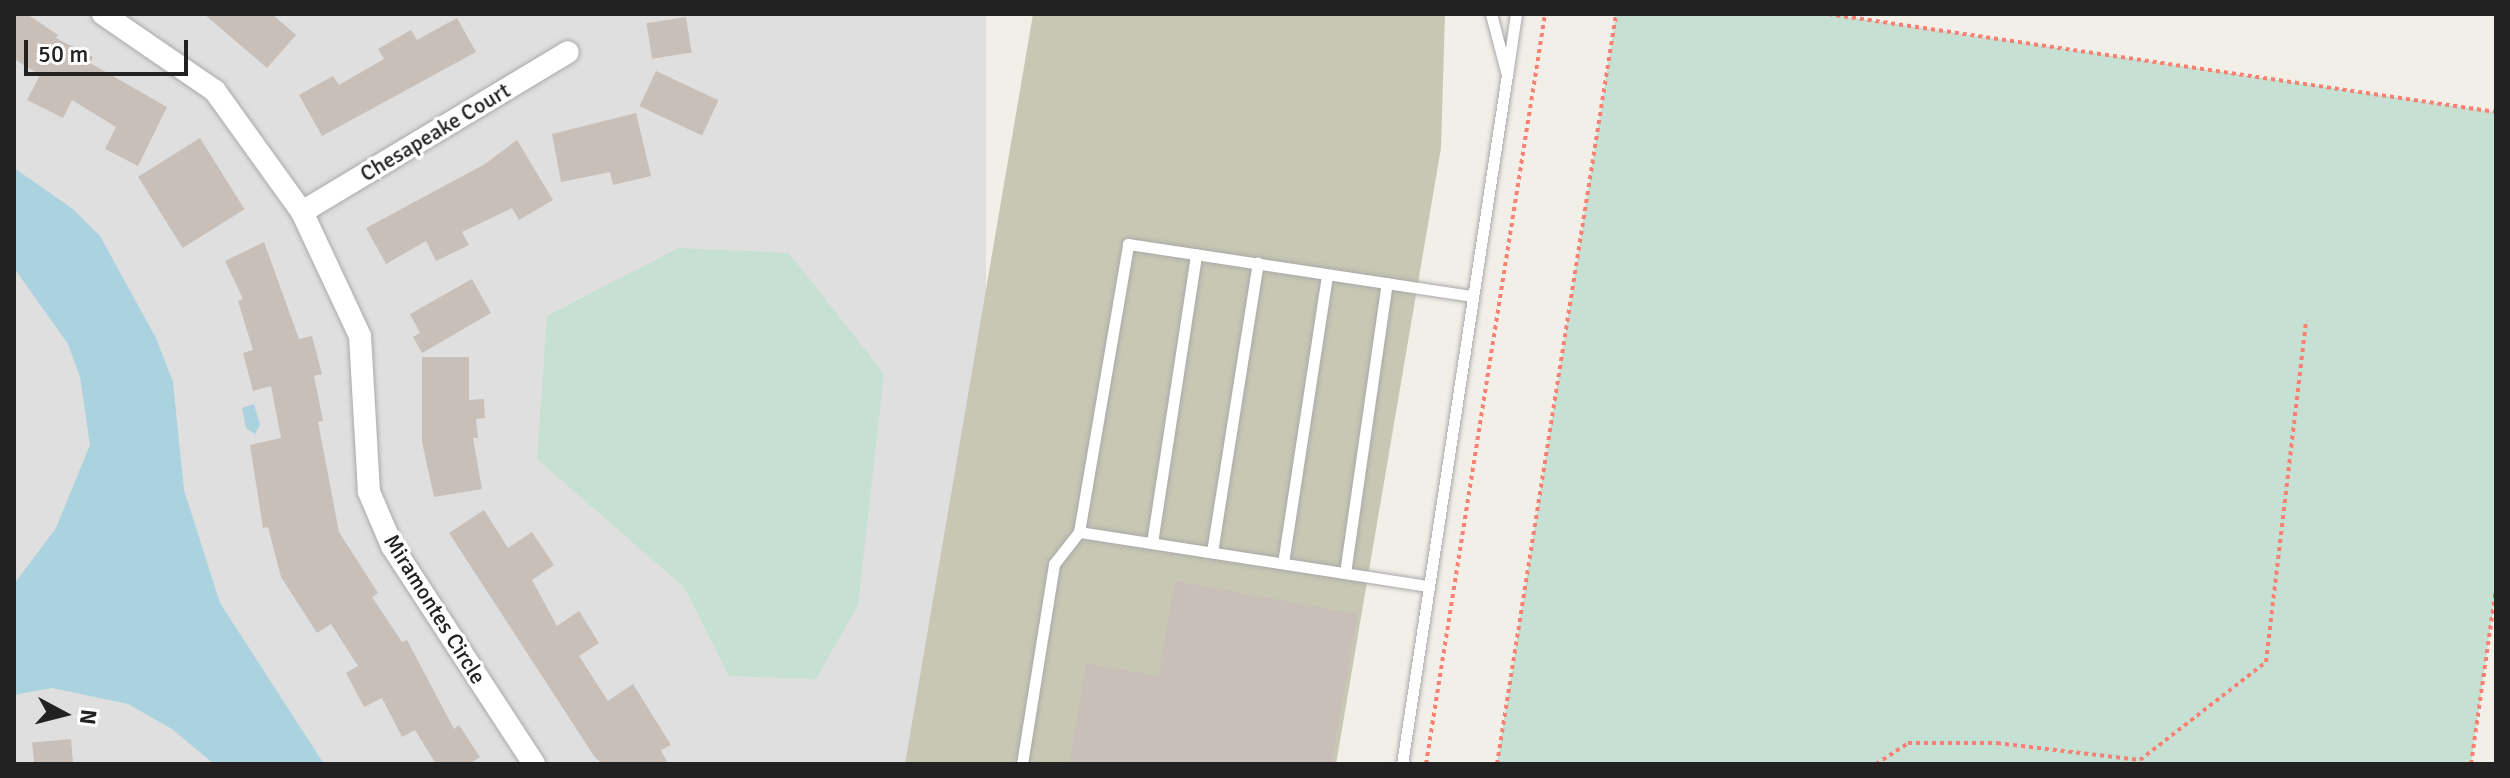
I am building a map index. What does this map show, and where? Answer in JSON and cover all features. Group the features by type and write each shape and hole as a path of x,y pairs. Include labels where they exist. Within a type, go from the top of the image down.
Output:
{"street":[{"name":"Miramontes Circle","path":"103,14 215,91 302,212 360,336 369,492 374,505 392,546 534,764"},
{"name":"Chesapeake Court","path":"302,212 568,52"}],"lane":[{"path":"1491,14 1507,75"},
{"path":"1402,764 1516,14"},
{"path":"1022,764 1054,564 1079,532 1128,244 1472,296"},
{"path":"1152,543 1196,254"},
{"path":"1212,552 1258,263"},
{"path":"1283,563 1327,274"},
{"path":"1345,573 1387,283"},
{"path":"1079,532 1428,586"}],"path":[{"path":"1426,764 1545,14"},
{"path":"1497,764 1616,14"},
{"path":"1828,14 2496,112"},
{"path":"1878,762 1908,743 1997,743 2140,760 2266,662 2274,569 2306,320"},
{"path":"2471,764 2496,588"},
{"path":"2489,637 2496,638"}],"shaded area":[{"path":"14,14 986,14 986,764 14,764"},
{"path":"1033,14 1445,14 1441,148 1336,764 905,764"},
{"path":"1616,14 1828,14 2496,112 2496,588 2471,764 1497,764"},
{"path":"678,248 789,253 884,374 858,605 816,679 729,676 684,587 537,459 547,316"}],"water":[{"path":"14,168 73,209 100,236 156,338 173,382 184,490 220,603 324,764 214,764 172,729 128,704 52,688 14,695 14,584 56,528 90,445 80,377 68,344 14,268"},
{"path":"254,404 260,425 255,434 246,428 242,408"}],"building":[{"path":"14,14 27,14 58,35 56,38 93,57 90,63 167,107 138,166 105,149 116,127 72,100 63,118 27,100 40,75 14,59"},
{"path":"204,14 272,14 296,35 267,68"},
{"path":"686,17 692,53 652,59 646,23"},
{"path":"457,18 476,52 322,136 299,95 333,76 339,85 384,59 378,49 411,30 417,40"},
{"path":"656,71 719,100 702,136 640,106"},
{"path":"636,113 651,176 613,185 610,172 561,182 552,134"},
{"path":"200,138 245,209 183,248 138,177"},
{"path":"517,140 553,200 519,220 512,208 462,232 469,245 436,261 426,241 386,264 366,228 485,164"},
{"path":"264,242 299,339 312,336 322,374 314,376 323,421 318,422 339,532 378,593 372,597 402,642 407,640 454,729 459,725 480,757 469,764 436,764 415,730 402,737 382,698 364,707 346,673 358,666 331,624 317,633 281,577 268,527 263,528 250,445 281,438 271,386 253,391 243,353 253,350 238,301 243,299 225,261"},
{"path":"472,279 491,313 422,353 413,337 420,333 410,314"},
{"path":"422,357 469,357 469,400 484,399 485,418 476,419 478,438 473,438 482,489 434,497 422,442"},
{"path":"484,510 508,548 532,532 554,565 532,580 557,626 579,611 599,643 579,656 608,701 633,684 671,745 661,750 668,764 602,764 594,756 449,533"},
{"path":"1175,581 1358,614 1331,764 1069,764 1086,663 1158,676"},
{"path":"71,739 73,764 34,764 32,742"}]}
